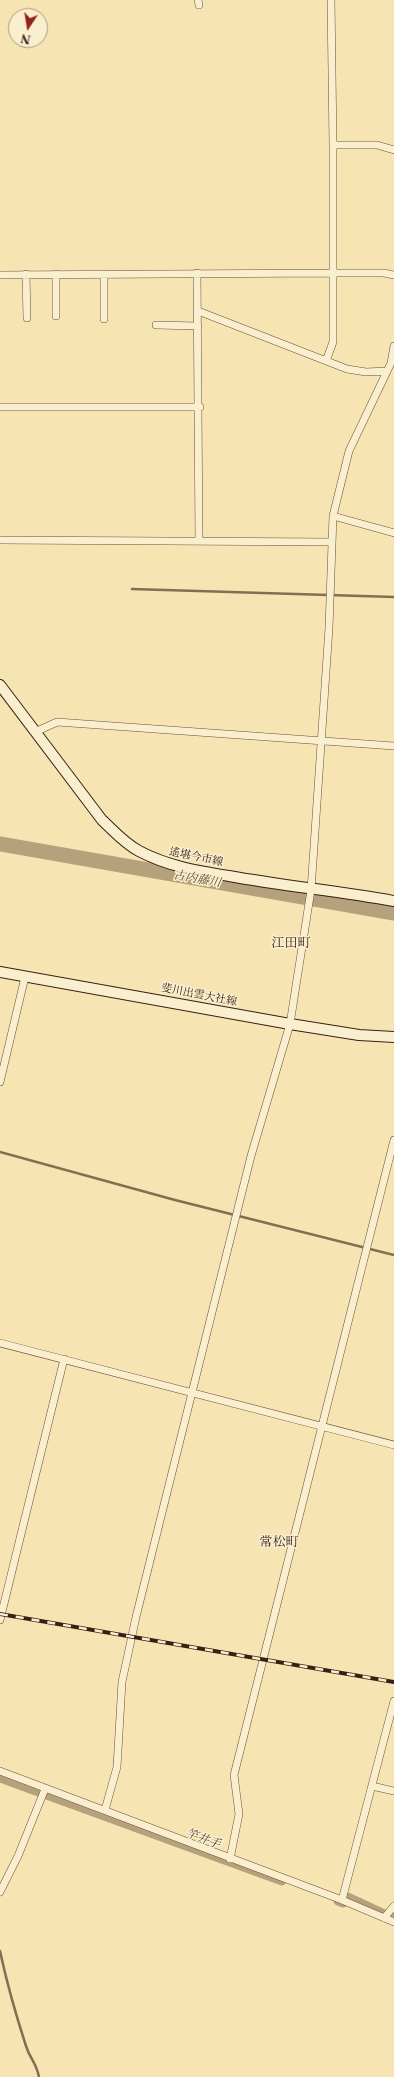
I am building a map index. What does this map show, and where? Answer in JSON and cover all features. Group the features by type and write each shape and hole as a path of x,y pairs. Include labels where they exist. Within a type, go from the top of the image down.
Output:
{"main road":[{"name":"遙堪今市線","path":"0,685 102,820 120,838 138,850 160,861 182,868 311,890 394,900"},
{"name":"斐川出雲大社線","path":"0,972 290,1024 359,1035 394,1037"}],"street":[{"path":"326,361 333,342 333,145 330,0"},
{"path":"333,145 377,145 394,150"},
{"path":"197,273 200,407 200,541"},
{"path":"0,274 384,273 394,275"},
{"path":"26,274 27,318"},
{"path":"56,274 56,316"},
{"path":"104,274 104,319"},
{"path":"198,311 347,369 366,372 387,371"},
{"path":"156,325 198,326"},
{"path":"105,1810 117,1767 122,1682 136,1617 194,1392 251,1156 290,1024 311,890 329,628 333,516 349,451 391,363 394,346"},
{"path":"0,407 200,407"},
{"path":"333,516 394,533"},
{"path":"0,540 332,542"},
{"path":"35,732 57,722 321,739 394,746"},
{"path":"0,1082 25,977"},
{"path":"230,1859 239,1814 234,1775 394,1140"},
{"path":"0,1343 394,1445"},
{"path":"0,1620 64,1359"},
{"path":"342,1900 394,1701"},
{"path":"0,1771 342,1900 394,1922"},
{"path":"372,1786 394,1792"},
{"path":"0,1892 18,1856 45,1789"},
{"path":"384,1918 394,1906"}],"waterway":[{"path":"132,589 394,597"},
{"name":"古内藤川","path":"0,844 394,913"},
{"path":"0,1152 175,1200 394,1255"},
{"name":"竿井手","path":"0,1778 282,1881"},
{"name":"竿井手","path":"338,1901 343,1903 348,1897 393,1918"},
{"path":"0,1951 22,2034 39,2077"}],"railway":[{"path":"0,1614 394,1682"}],"district":[{"name":"江田町","path":"291,943"},
{"name":"常松町","path":"279,1542"}]}
